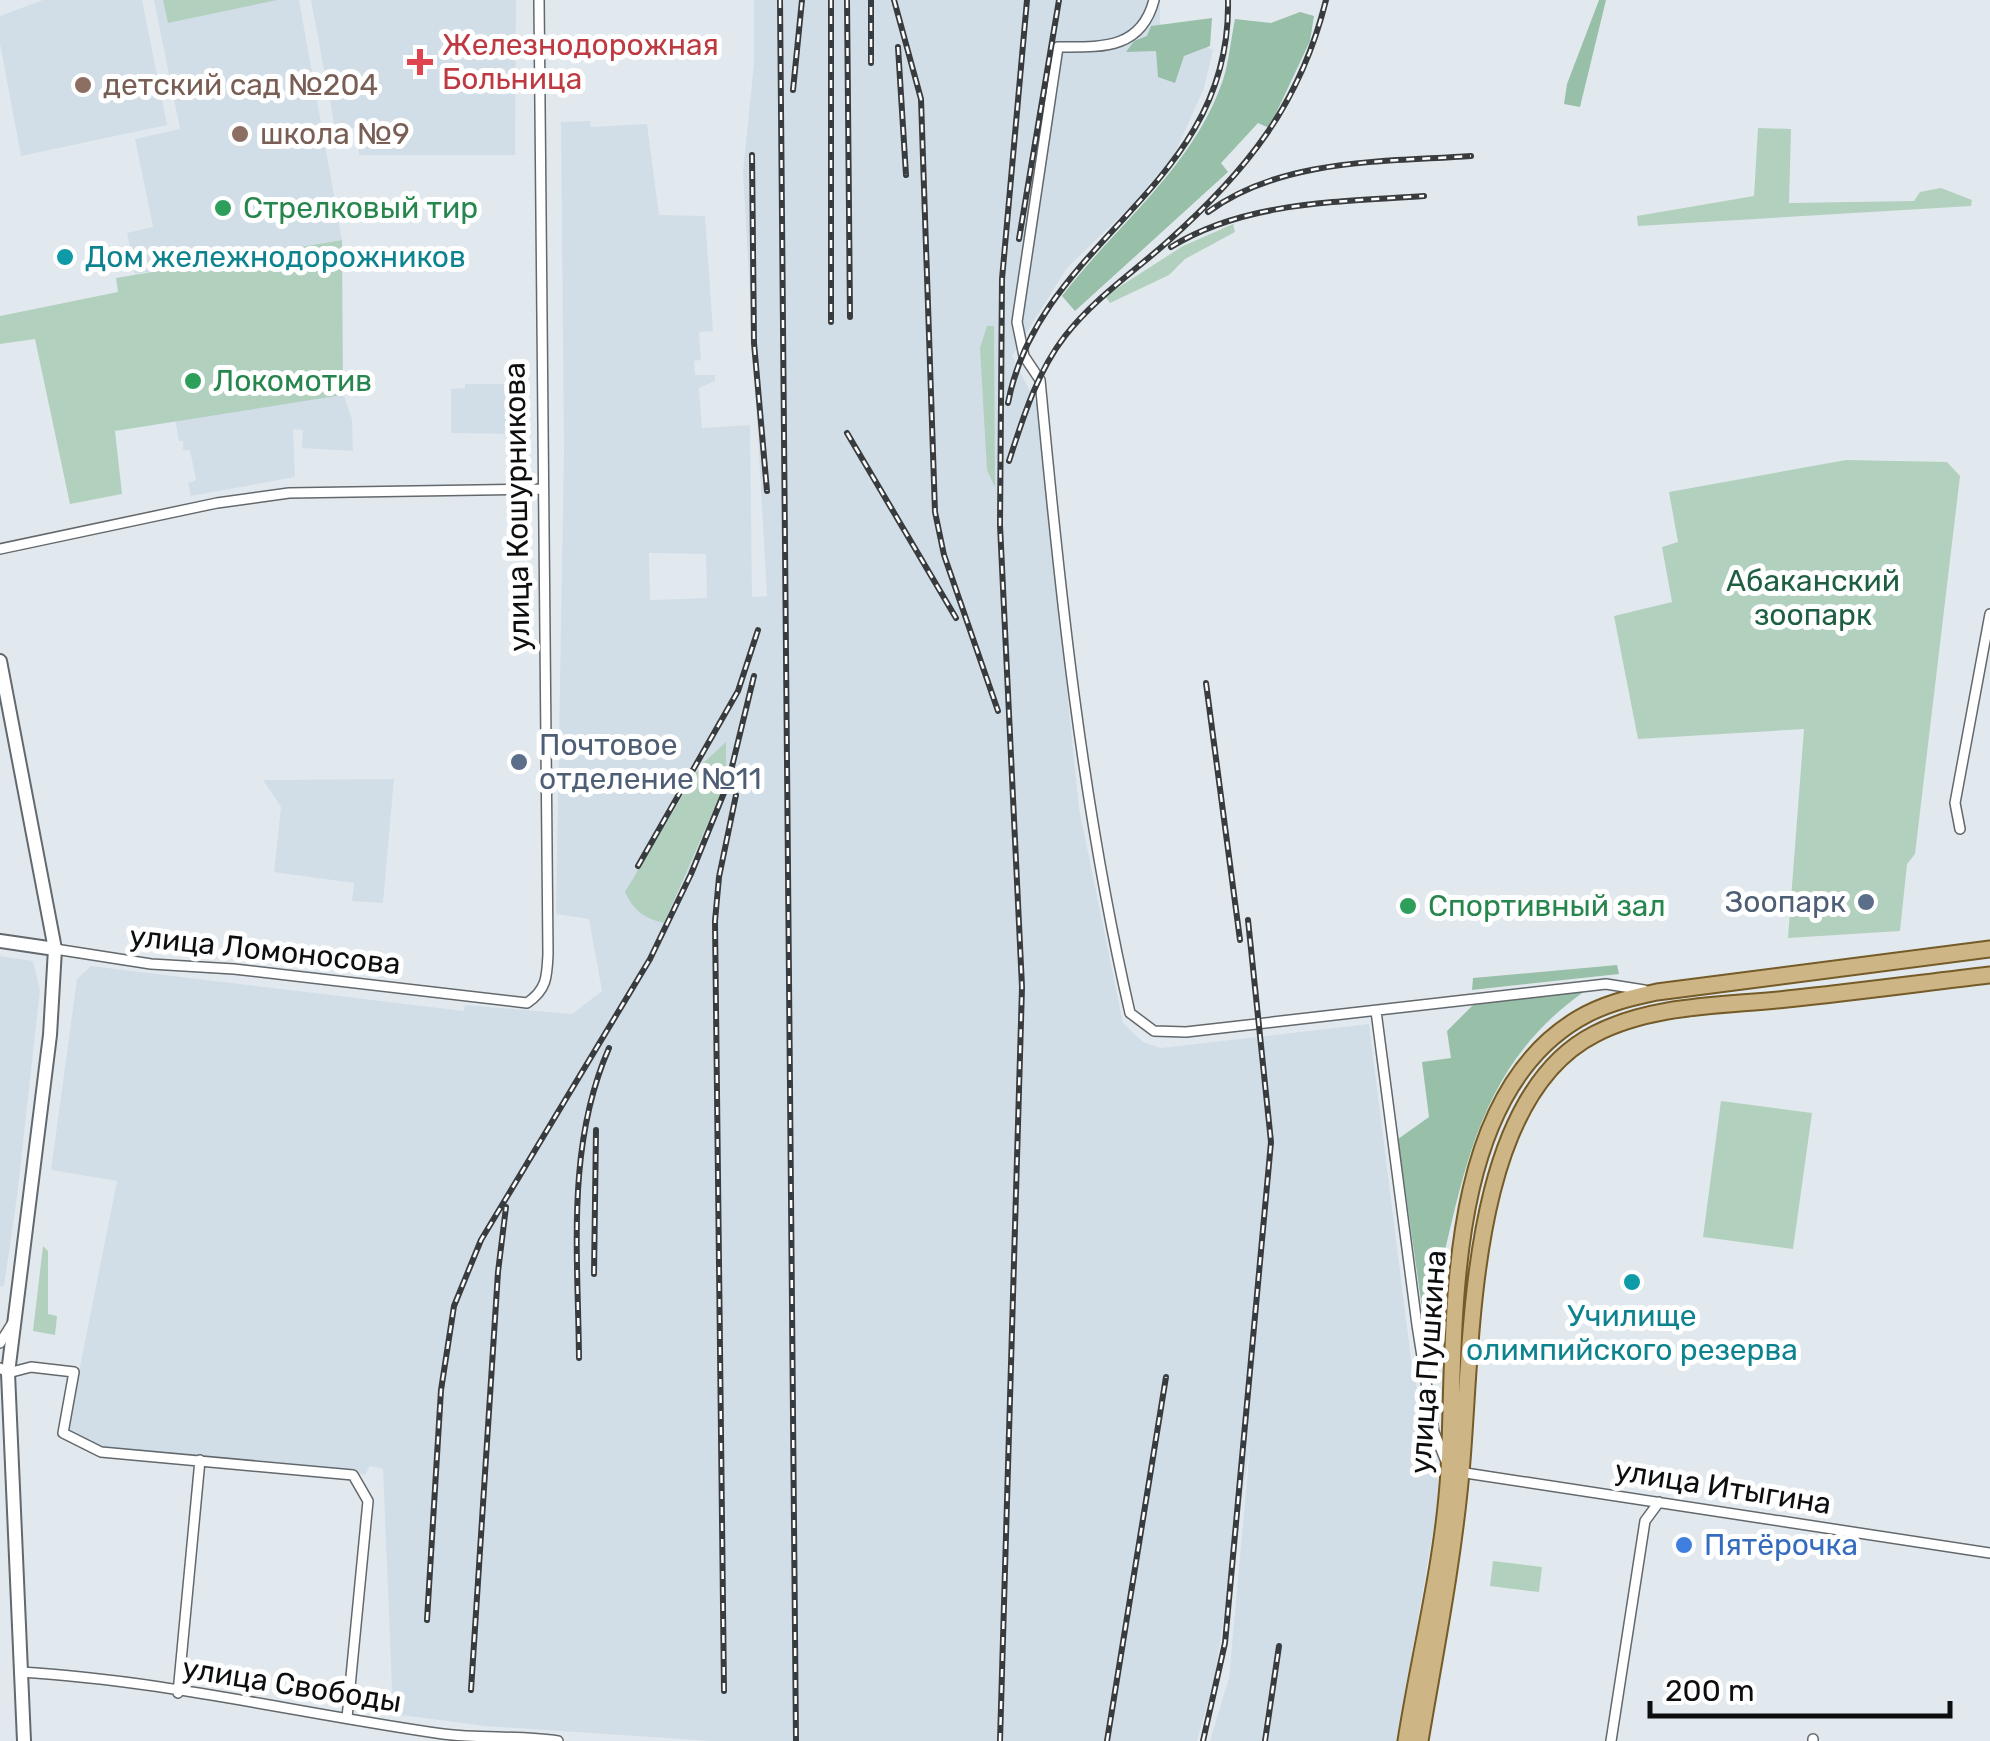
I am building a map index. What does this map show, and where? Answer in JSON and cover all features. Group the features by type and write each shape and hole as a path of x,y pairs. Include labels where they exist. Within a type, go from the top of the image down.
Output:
{"main road":[{"name":"улица Пушкина","path":"1406,1741 1455,1471 1448,1375 1464,1240 1484,1147 1504,1098 1537,1051 1576,1020 1609,1003 1657,992 1990,949"},
{"name":"улица Пушкина","path":"1420,1741 1471,1326 1493,1187 1506,1141 1525,1099 1554,1063 1592,1035 1651,1014 1990,976"}],"street":[{"name":"улица Кошурникова","path":"526,1004 540,995 546,981 548,954 540,489 539,0"},
{"path":"1154,0 1149,19 1134,38 1110,46 1058,48 1017,322 1024,356 1040,380 1070,688 1108,917 1130,1013 1154,1031 1186,1032 1606,984 1657,992"},
{"path":"0,549 218,503 289,493 540,489"},
{"path":"1960,829 1955,803 1990,614"},
{"path":"0,661 55,950 50,1035 5,1333 24,1741"},
{"name":"улица Ломоносова","path":"0,941 151,964 234,969 526,1004"},
{"path":"1376,1010 1434,1432 1455,1471"},
{"path":"4,1370 31,1367 74,1372 63,1433 101,1452 353,1475 368,1501 348,1718"},
{"path":"178,1693 200,1460"},
{"name":"улица Итыгина","path":"1455,1471 1990,1553"},
{"path":"1610,1741 1645,1521 1659,1502"},
{"name":"улица Свободы","path":"20,1672 109,1677 178,1693 348,1718 448,1738 558,1741"}],"shaded area":[{"name":"детский сад №204","path":"43,0 142,0 167,125 21,156 0,44 0,16"},
{"name":"школа №9","path":"154,0 299,0 342,240 135,274 127,233 153,227 135,139 180,129"},
{"name":"Железнодорожная Больница","path":"311,0 516,0 515,155 359,155 358,128 335,128"},
{"path":"754,0 1160,0 1160,24 1213,50 1204,88 1174,155 1134,203 1067,268 1012,356 1038,407 1079,808 1123,1023 1143,1042 1161,1048 1369,1024 1412,1367 1440,1490 1397,1741 1210,1741 1229,1678 1250,1447 1214,1681 1197,1741 711,1741 485,1726 393,1714 383,1469 370,1466 365,1475 331,1467 102,1448 67,1432 117,1181 51,1170 77,979 91,966 464,1011 465,1005 572,1014 602,991 589,919 556,914 564,450 561,122 590,121 591,127 647,124 659,215 705,216 713,331 699,332 701,360 694,361 695,375 715,375 715,381 699,388 702,428 750,425 752,597 767,596 743,172 754,63","holes":["649,553 706,554 707,598 650,600"]},
{"path":"465,384 518,384 518,434 451,433 451,389 465,388"},
{"path":"344,395 352,419 353,451 302,448 303,430 293,429 295,477 191,496 188,483 196,480 190,450 183,450 175,420"},
{"path":"394,779 383,903 352,901 354,883 274,872 281,807 263,780"},
{"path":"0,956 33,961 40,990 17,1197 4,1286 0,1287"}],"green space":[{"path":"163,0 277,0 168,23"},
{"path":"1599,0 1606,0 1580,107 1564,104 1567,84"},
{"path":"1300,12 1314,16 1310,41 1269,128 1258,123 1221,163 1228,172 1075,311 1062,296 1173,168 1210,112 1225,73 1235,19 1271,23"},
{"path":"1212,18 1210,46 1184,56 1175,83 1158,77 1156,51 1126,52 1134,41 1147,36 1151,26"},
{"path":"1758,128 1791,129 1789,203 1914,201 1920,192 1941,188 1972,200 1971,206 1638,226 1637,216 1754,196"},
{"path":"1233,224 1235,232 1185,259 1169,275 1110,303 1105,296 1183,246"},
{"name":"Локомотив","path":"342,240 343,395 115,431 122,494 70,504 35,339 0,344 0,316 118,292 116,278"},
{"path":"987,326 994,326 995,487 987,470 980,348"},
{"name":"Абаканский зоопарк","path":"1846,460 1947,462 1960,476 1915,854 1907,864 1900,931 1788,938 1804,729 1638,739 1614,616 1672,602 1662,547 1678,542 1669,492"},
{"path":"726,742 726,782 664,923 651,919 636,909 625,892 701,765"},
{"path":"1617,965 1619,974 1472,990 1473,978"},
{"path":"1585,991 1551,1018 1524,1048 1485,1114 1460,1187 1441,1268 1432,1269 1427,1295 1438,1307 1434,1359 1430,1364 1398,1139 1429,1117 1422,1062 1451,1058 1447,1031 1473,1005"},
{"path":"1721,1101 1812,1113 1793,1249 1703,1237"},
{"path":"43,1246 48,1251 48,1314 57,1316 55,1335 33,1331"},
{"path":"1493,1561 1542,1567 1539,1592 1490,1586"}],"railway":[{"path":"780,0 796,1741"},
{"path":"793,90 802,0"},
{"path":"831,0 831,322"},
{"path":"847,0 850,317"},
{"path":"871,0 871,63"},
{"path":"894,0 921,99 935,512 944,555 998,711"},
{"path":"1000,1741 1022,987 1000,525 1002,279 1027,0"},
{"path":"1019,239 1059,0"},
{"path":"1008,403 1027,346 1056,297 1168,167 1200,120 1221,65 1228,0"},
{"path":"1009,461 1039,380 1065,336 1100,298 1221,190 1266,134 1301,72 1326,0"},
{"path":"898,47 906,175"},
{"path":"752,155 754,343 767,491"},
{"path":"1208,212 1237,194 1301,172 1369,162 1471,156"},
{"path":"1171,247 1230,220 1261,212 1424,196"},
{"path":"847,433 956,618"},
{"path":"638,866 738,691 758,630"},
{"path":"427,1620 441,1390 454,1306 481,1240 650,959 691,874 728,783 754,676"},
{"path":"1206,683 1240,940"},
{"path":"724,1691 715,921 719,877 736,795"},
{"path":"1203,1741 1225,1643 1271,1142 1248,920"},
{"path":"579,1358 580,1161 595,1085 609,1048"},
{"path":"594,1274 596,1130"},
{"path":"471,1690 498,1272 506,1207"},
{"path":"1107,1741 1166,1377"},
{"path":"1265,1741 1279,1646"}],"place":[{"name":"Железнодорожная Больница","path":"420,62"},
{"name":"детский сад №204","path":"83,85"},
{"name":"школа №9","path":"240,134"},
{"name":"Стрелковый тир","path":"223,208"},
{"name":"Дом жележнодорожников","path":"65,257"},
{"name":"Локомотив","path":"193,381"},
{"name":"Почтовое отделение №11","path":"519,762"},
{"name":"Зоопарк","path":"1866,902"},
{"name":"Спортивный зал","path":"1408,906"},
{"name":"Училище олимпийского резерва","path":"1632,1282"},
{"name":"Пятёрочка","path":"1684,1545"}]}
